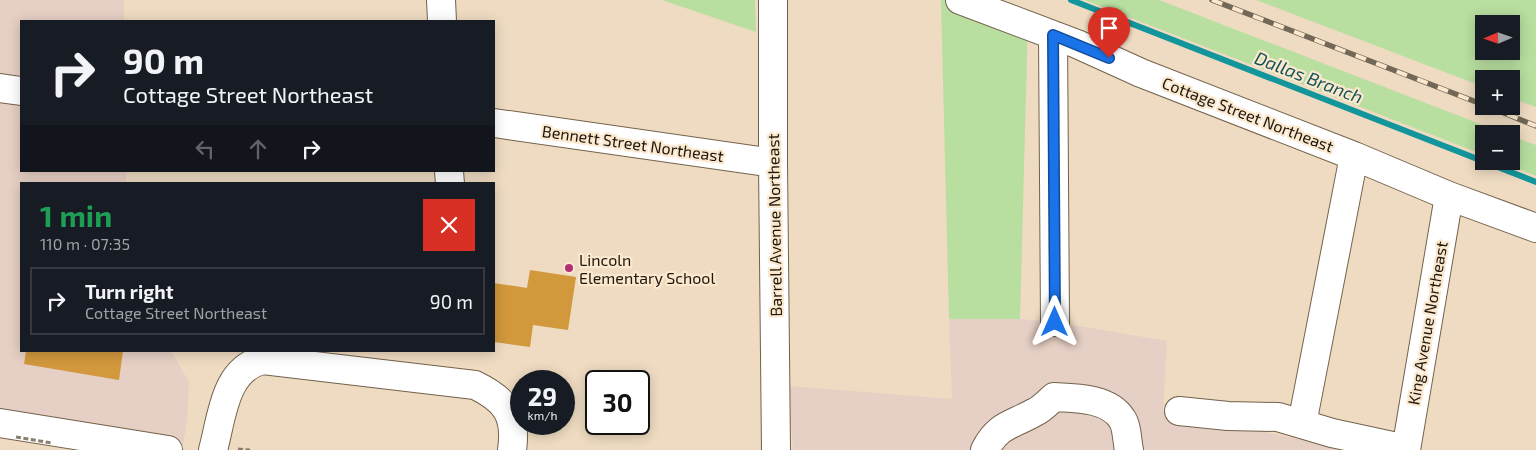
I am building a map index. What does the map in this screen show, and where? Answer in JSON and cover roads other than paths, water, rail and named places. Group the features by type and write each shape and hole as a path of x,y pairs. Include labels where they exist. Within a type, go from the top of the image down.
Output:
{"street":[{"path":"441,0 442,20"},
{"name":"Barrell Avenue Northeast","path":"773,0 772,163 776,450"},
{"name":"Cottage Street Northeast","path":"960,0 1053,35 1141,73 1354,156 1449,196 1536,228"},
{"path":"1053,35 1055,322"},
{"path":"0,88 20,91"},
{"name":"Bennett Street Northeast","path":"495,123 772,163"},
{"path":"1302,424 1354,156"},
{"name":"King Avenue Northeast","path":"1406,450 1449,196"},
{"path":"213,450 226,398 233,382 248,365 263,360 475,385 501,400 507,409 514,431 512,450"},
{"path":"985,450 989,442 1008,424 1035,412 1054,397 1104,404 1123,420 1129,450"},
{"path":"1179,411 1228,416 1278,417 1406,450"},
{"path":"27,436 168,450"}],"waterway":[{"name":"Dallas Branch","path":"1071,0 1536,182"}],"railway":[{"path":"1212,0 1475,102"},
{"path":"1509,115 1536,126"}],"place":[{"name":"Lincoln Elementary School","path":"569,268"}]}
